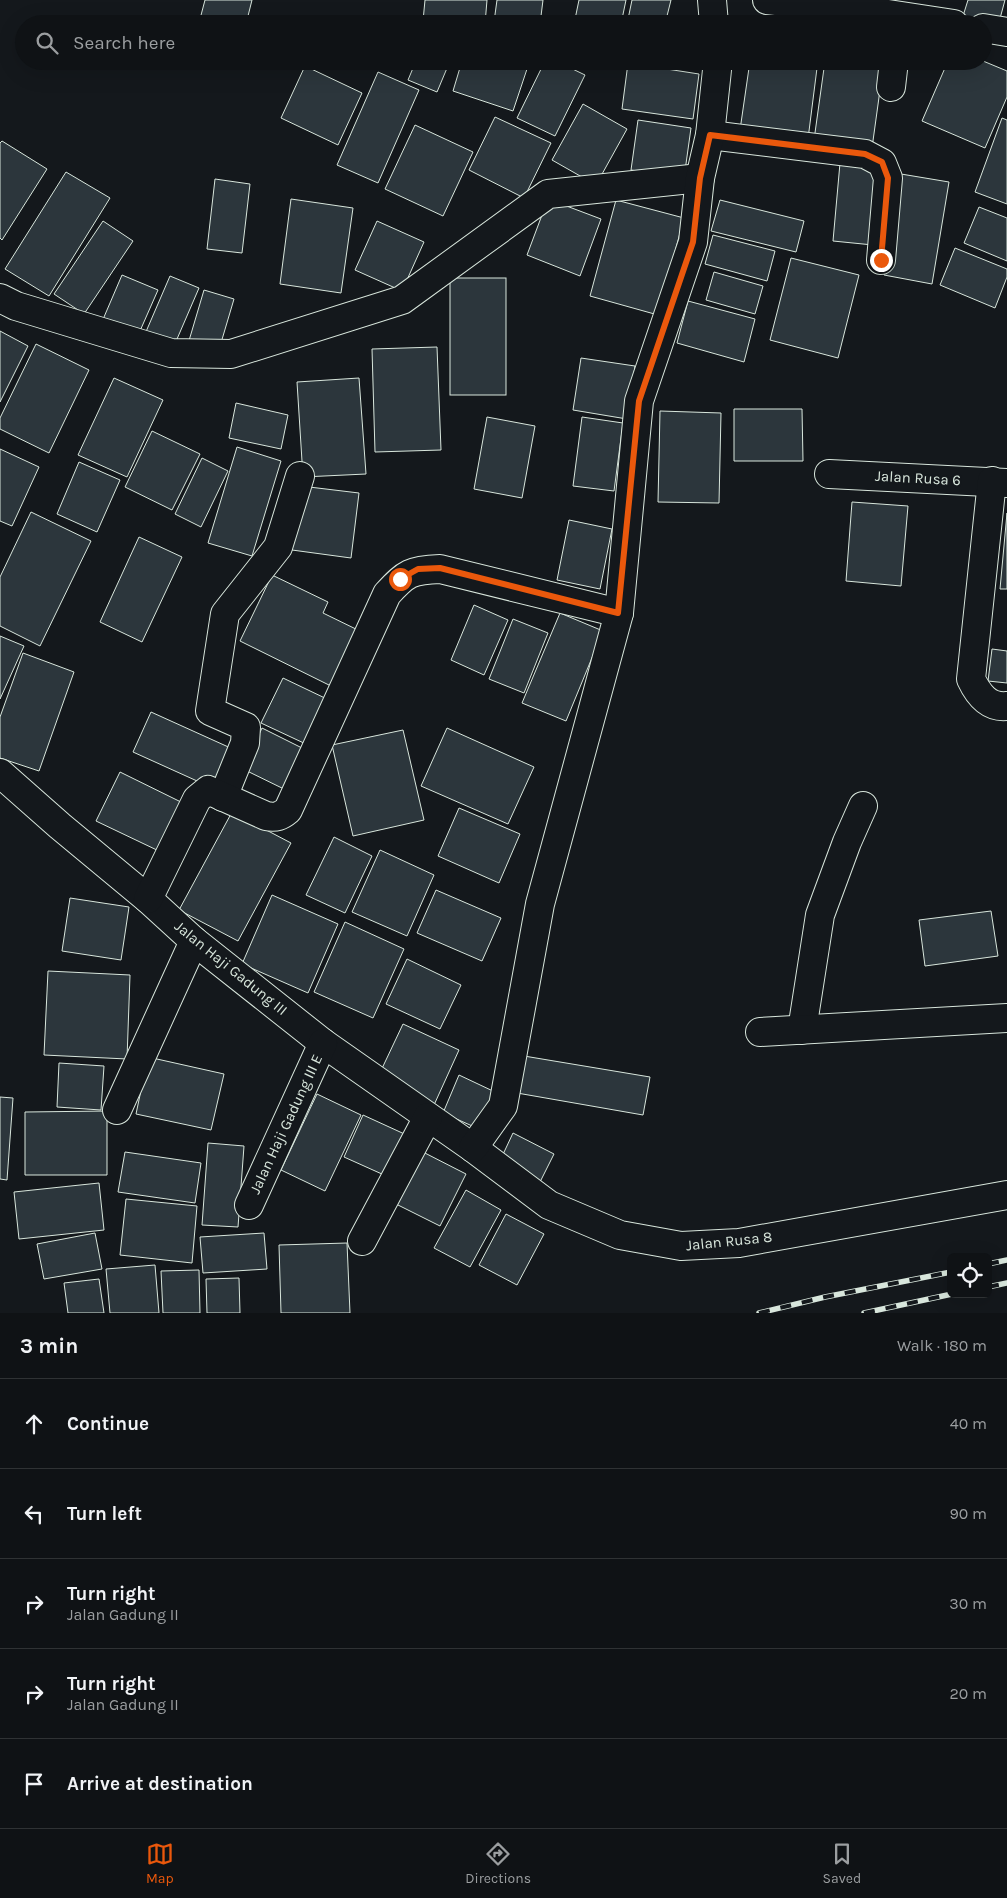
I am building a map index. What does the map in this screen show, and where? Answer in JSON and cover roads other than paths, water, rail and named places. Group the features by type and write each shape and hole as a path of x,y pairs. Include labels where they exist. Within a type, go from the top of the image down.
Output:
{"street":[{"path":"712,0 713,15"},
{"path":"767,0 868,5 889,15"},
{"path":"992,30 1007,32"},
{"path":"473,1148 503,1106 540,904 618,613 639,401 693,242 700,178 710,135 717,70"},
{"path":"710,135 865,154 882,162 888,178 881,260"},
{"path":"0,298 16,306 171,353 230,354 402,300 548,194 700,178"},
{"name":"Jalan Rusa 6","path":"829,474 999,482"},
{"path":"223,797 244,744 246,727 210,711 225,614 278,547 300,476"},
{"path":"999,482 971,679 979,695 989,702 1002,707 1007,706"},
{"path":"148,898 197,799 208,790 274,818 288,810 387,594 400,579 418,569 440,568 618,613"},
{"name":"Jalan Haji Gadung III","path":"1,778 148,898 194,941 323,1043 473,1148"},
{"path":"802,1030 820,915 846,842 863,806"},
{"path":"116,1110 194,941"},
{"path":"760,1032 1007,1018"},
{"name":"Jalan Haji Gadung III E","path":"249,1205 323,1043"},
{"path":"362,1240 428,1117"},
{"name":"Jalan Rusa 8","path":"473,1148 549,1205 620,1235 682,1246 739,1243 1007,1195"}],"railway":[{"path":"992,1263 1007,1260"},
{"path":"759,1313 825,1297 947,1273"},
{"path":"992,1286 1007,1283"},
{"path":"864,1313 947,1295"}]}
